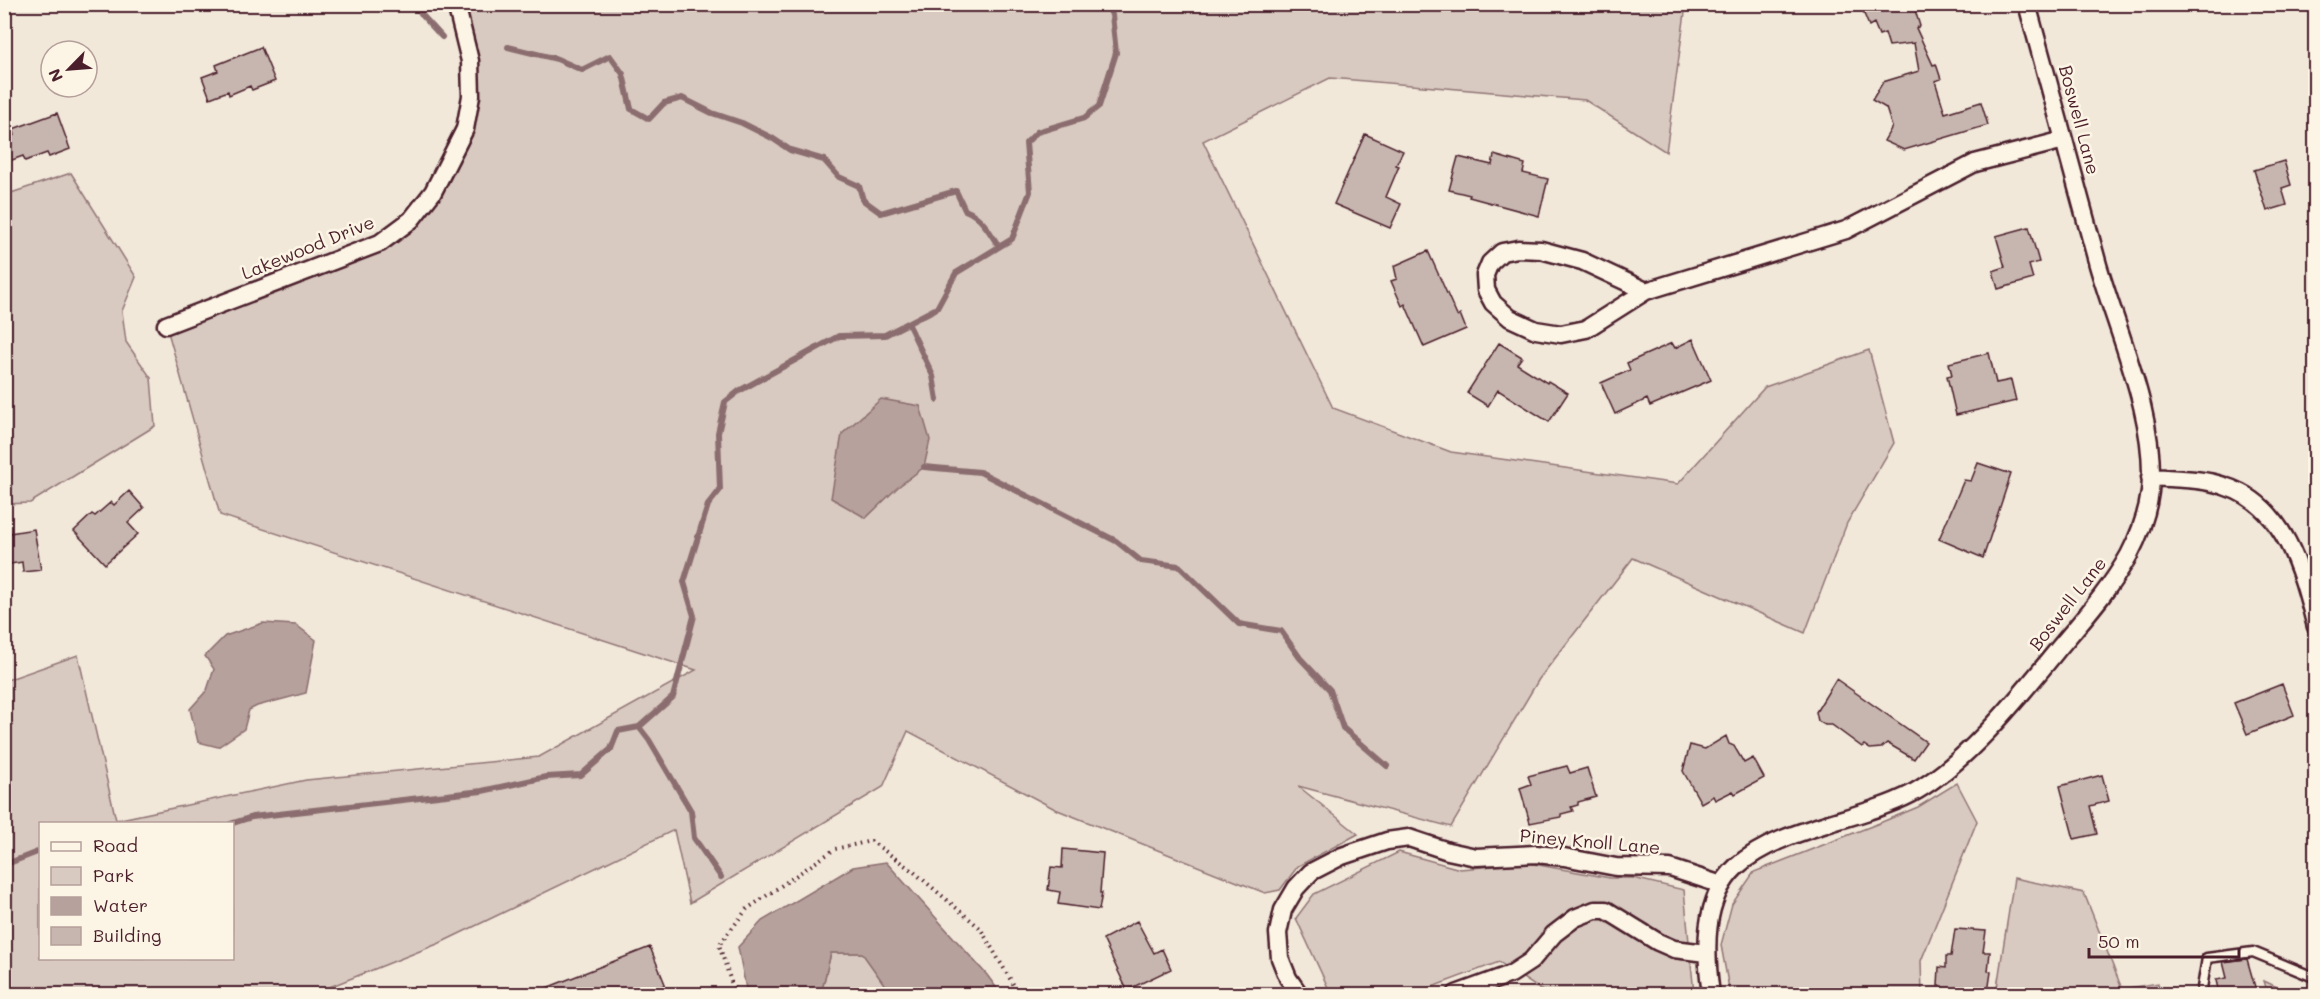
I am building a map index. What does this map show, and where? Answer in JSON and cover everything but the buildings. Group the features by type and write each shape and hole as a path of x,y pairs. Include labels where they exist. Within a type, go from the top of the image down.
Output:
{"street":[{"name":"Lakewood Drive","path":"166,325 380,243 411,219 433,192 465,129 471,96 470,61 456,4"},
{"name":"Boswell Lane","path":"1711,994 1706,953 1710,919 1722,885 1736,867 1761,849 1818,826 1873,810 1913,792 1956,762 2022,693 2108,589 2130,554 2146,518 2151,455 2141,404 2099,267 2027,4"},
{"path":"1646,291 1582,261 1541,250 1518,249 1502,252 1495,256 1485,275 1486,290 1492,303 1510,318 1536,330 1561,334 1586,329 1646,291 1846,231 1975,163 2064,140"},
{"path":"2150,477 2225,486 2259,506 2275,521 2290,543 2316,627"},
{"name":"Piney Knoll Lane","path":"1299,994 1288,978 1280,958 1278,933 1283,910 1287,903 1296,888 1311,872 1342,856 1387,841 1409,838 1448,851 1476,857 1536,854 1564,856 1616,867 1670,868 1722,885"},
{"path":"1456,994 1510,974 1531,961 1561,928 1575,918 1595,910 1606,910 1658,942 1674,949 1706,953"}],"lane":[{"path":"2201,994 2207,958 2253,951 2316,978"}],"path":[{"path":"735,994 719,945 747,909 835,849 871,841 914,872 980,928 1019,994"}],"green space":[{"path":"456,5 1686,5 1666,152 1585,100 1330,78 1203,141 1333,408 1451,452 1678,484 1765,387 1869,350 1894,443 1847,523 1805,633 1633,558 1539,679 1451,827 1298,786 1358,834 1298,866 1280,890 1265,893 1055,809 908,731 883,787 690,903 674,830 440,943 312,994 5,994 4,681 78,655 116,820 306,780 539,757 696,670 220,515 166,325 380,243 433,192 471,96"},
{"path":"71,173 136,277 122,311 126,342 151,378 155,426 30,503 5,504 5,195"},
{"path":"1957,783 1977,821 1921,961 1922,994 1730,994 1721,945 1732,904 1754,872 1918,807"},
{"path":"1399,852 1460,869 1528,863 1610,878 1633,878 1684,890 1694,994 1547,994 1499,962 1413,994 1331,994 1296,918 1314,894"},
{"path":"2014,878 2084,893 2122,989 2158,983 2160,994 1996,994"},
{"path":"831,953 863,953 891,994 821,994"},
{"path":"2264,981 2292,994 2268,994"}],"water":[{"path":"881,399 920,406 930,440 924,467 898,487 866,518 831,498 842,434"},
{"path":"263,623 296,625 316,640 306,693 249,710 244,729 218,747 198,742 190,709 207,690 214,669 205,656 225,636"},
{"path":"886,862 987,975 1001,994 891,994 862,953 831,953 821,994 747,994 738,947 762,921 853,867"}],"waterway":[{"path":"416,4 422,15 442,37"},
{"path":"234,823 252,817 482,791 546,777 581,775 611,749 618,731 639,727 673,697 694,616 684,582 708,505 720,490 718,433 725,402 739,391 839,336 885,335 937,308 956,273 1012,239 1030,192 1026,143 1037,132 1084,118 1099,106 1116,53 1112,15 1107,4"},
{"path":"508,47 557,59 582,70 610,56 623,74 631,109 649,119 664,103 682,98 712,113 742,123 790,150 824,160 839,177 859,186 863,200 881,213 956,191 965,210 980,220 999,247"},
{"path":"908,323 933,376 937,400"},
{"path":"924,467 980,472 1116,541 1141,561 1179,566 1239,624 1281,631 1300,658 1330,690 1343,728 1387,766"},
{"path":"639,727 691,811 694,838 721,877"},
{"path":"4,865 39,851"}]}
